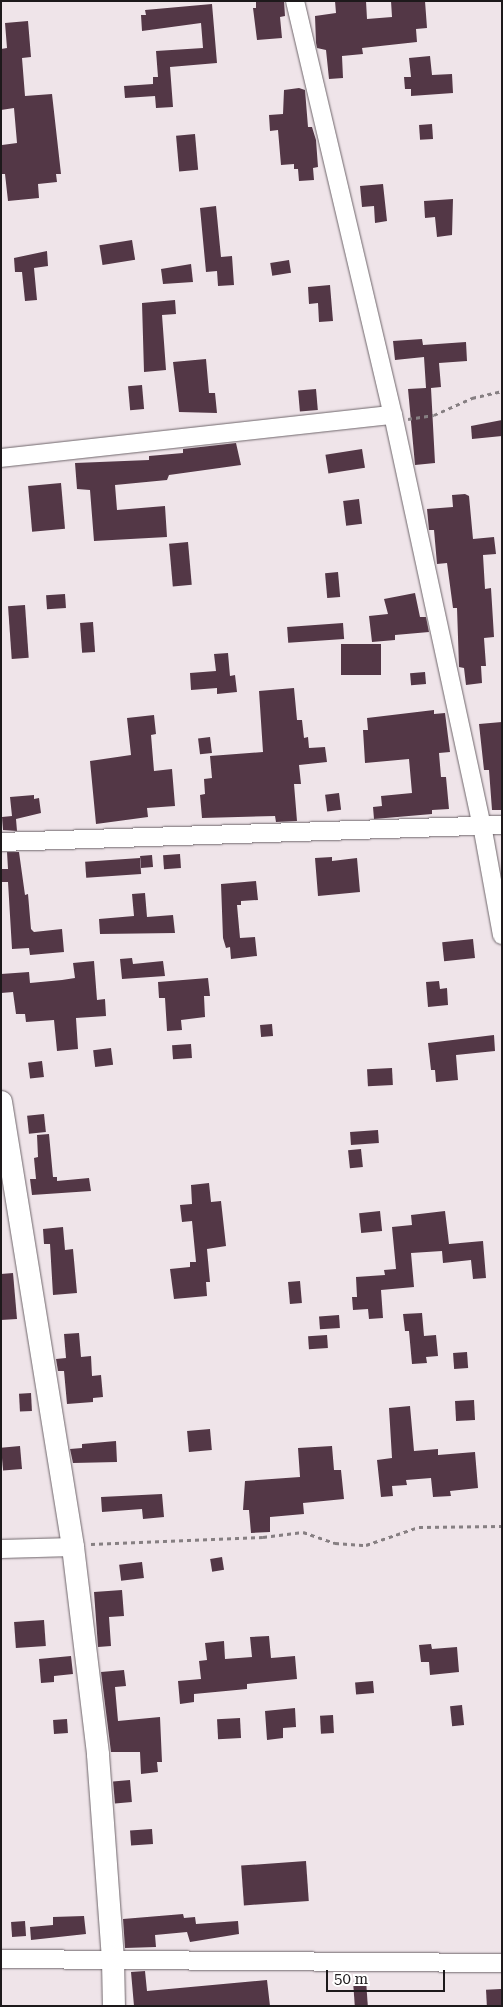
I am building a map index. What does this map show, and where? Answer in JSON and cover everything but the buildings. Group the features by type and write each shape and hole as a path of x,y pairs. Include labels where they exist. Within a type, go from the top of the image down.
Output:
{"street":[{"path":"295,1 394,415 482,825 502,935"},
{"path":"1,458 394,415"},
{"path":"1,842 502,825"},
{"path":"1,1102 73,1547 98,1755 113,1960 114,2006"},
{"path":"1,1549 73,1547"},
{"path":"1,1959 502,1963"}],"path":[{"path":"394,415 407,419 434,415 479,396 502,391"},
{"path":"73,1547 263,1537 303,1532 335,1544 366,1545 418,1527 502,1526"}]}
